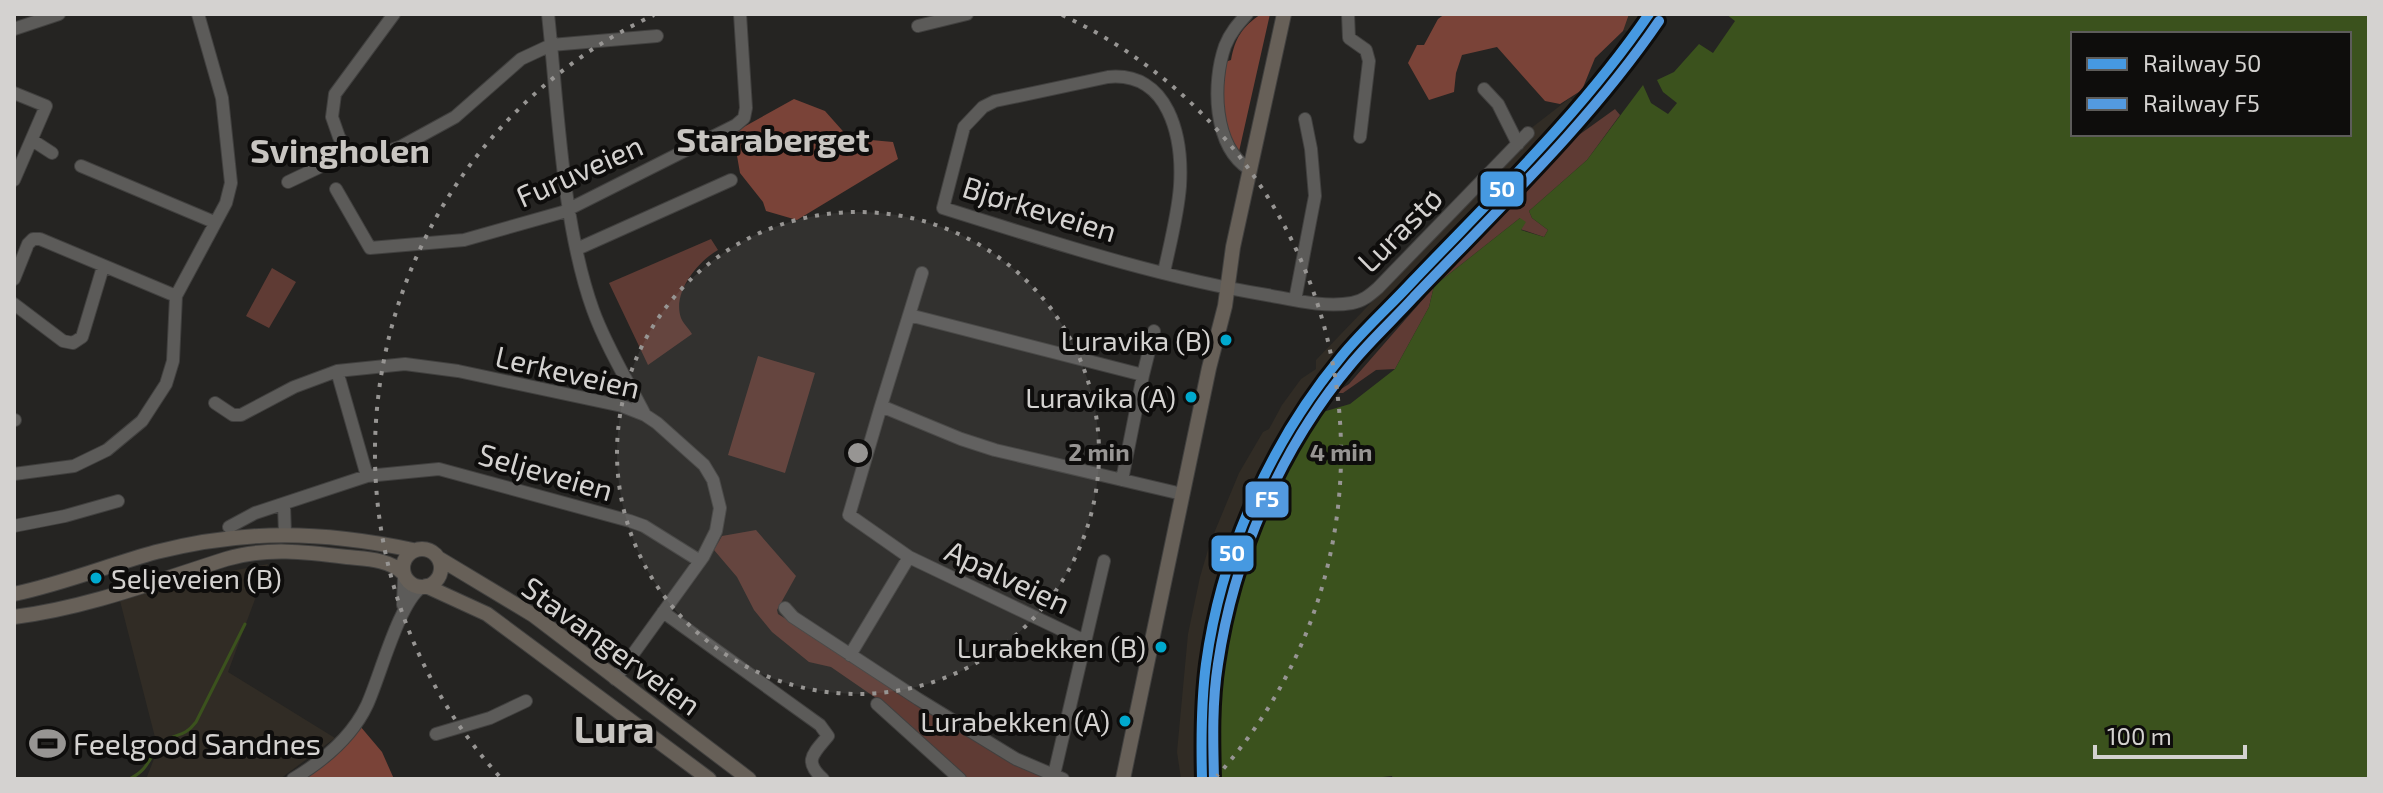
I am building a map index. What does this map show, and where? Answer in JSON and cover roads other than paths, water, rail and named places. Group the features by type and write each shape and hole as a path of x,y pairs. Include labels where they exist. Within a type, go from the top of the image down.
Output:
{"main road":[{"path":"1123,779 1284,14"},
{"path":"14,594 174,548 285,533 413,550 429,549 440,559 441,569 439,577 424,587 409,582 396,567 381,561 294,551 276,552 225,559 72,606 14,617"},
{"path":"404,575 403,563 413,550"},
{"name":"Stavangerveien","path":"440,559 533,615 749,779"},
{"name":"Stavangerveien","path":"424,587 487,614 709,779"}],"street":[{"path":"14,29 59,14"},
{"path":"14,474 74,466 114,445 142,421 158,399 171,370 176,296 229,193 231,169 222,98 198,14"},
{"path":"349,153 332,117 335,94 394,14"},
{"path":"548,14 577,249 593,311 645,415"},
{"name":"Furuveien","path":"370,248 464,240 504,231 570,207 736,125 744,118 746,108 740,14"},
{"path":"918,26 967,14"},
{"path":"1247,14 1226,42 1218,89 1227,143 1233,156 1249,169"},
{"path":"1348,14 1349,38 1366,50 1369,61 1360,137"},
{"path":"288,182 294,182 349,153 370,158 429,132 455,117 521,59 551,45 657,36"},
{"name":"Bjørkeveien","path":"1164,272 1179,199 1179,158 1172,120 1160,96 1152,89 1128,76 1108,77 995,101 975,114 964,127 943,208 1164,272 1225,287"},
{"path":"1484,89 1498,104 1518,144"},
{"path":"14,93 46,106 14,180"},
{"name":"Lurastø","path":"1295,300 1315,196 1305,119"},
{"name":"Lurastø","path":"1225,287 1332,304 1365,299 1528,133"},
{"path":"32,140 52,153"},
{"path":"81,166 214,222"},
{"path":"577,249 731,180"},
{"path":"336,189 359,216 370,248 368,262"},
{"path":"14,279 33,239 48,241 176,296"},
{"path":"14,304 63,341 73,343 82,337 103,267"},
{"path":"922,273 881,406 995,450 1182,494"},
{"path":"909,315 1143,375"},
{"path":"1122,480 1154,331"},
{"name":"Lerkeveien","path":"215,403 233,415 241,415 294,387 337,371 391,364 436,367 622,406 645,415 704,465 719,497 719,519 700,561 615,679"},
{"path":"337,371 367,476"},
{"name":"Apalveien","path":"881,406 849,515 909,557 1085,641"},
{"name":"Seljeveien","path":"229,527 255,513 367,476 418,470 454,472 644,526 700,561"},
{"path":"14,526 118,501"},
{"path":"284,505 285,533"},
{"name":"Apalveien","path":"850,655 909,557"},
{"name":"Apalveien","path":"1057,778 1104,561"},
{"path":"401,616 404,575"},
{"path":"293,779 328,755 347,736 366,708 401,616 413,593 424,587"},
{"path":"785,608 793,617 850,655 1016,759 1057,778"},
{"path":"663,612 820,725 828,736 811,762 812,768 823,779"},
{"path":"436,734 490,718 526,701"},
{"path":"877,704 960,779"}],"waterway":[{"path":"129,779 142,771 164,742 187,731 196,722 245,624"}],"rail line":[{"name":"50","path":"1202,779 1204,678 1223,581 1252,501 1292,426 1315,390 1349,347 1566,119 1649,14"},
{"name":"F5","path":"1214,779 1216,678 1225,624 1264,504 1303,430 1359,354 1574,129 1659,21"}],"place":[{"name":"Luravika (B)","path":"1226,340"},
{"name":"Luravika (A)","path":"1191,397"},
{"name":"Seljeveien (B)","path":"96,578"},
{"name":"Lurabekken (B)","path":"1161,647"},
{"name":"Lurabekken (A)","path":"1125,721"},
{"name":"Feelgood Sandnes","path":"47,743"}],"district":[{"name":"Staraberget","path":"773,138"},
{"name":"Svingholen","path":"340,149"},
{"name":"Lura","path":"614,728"}]}
